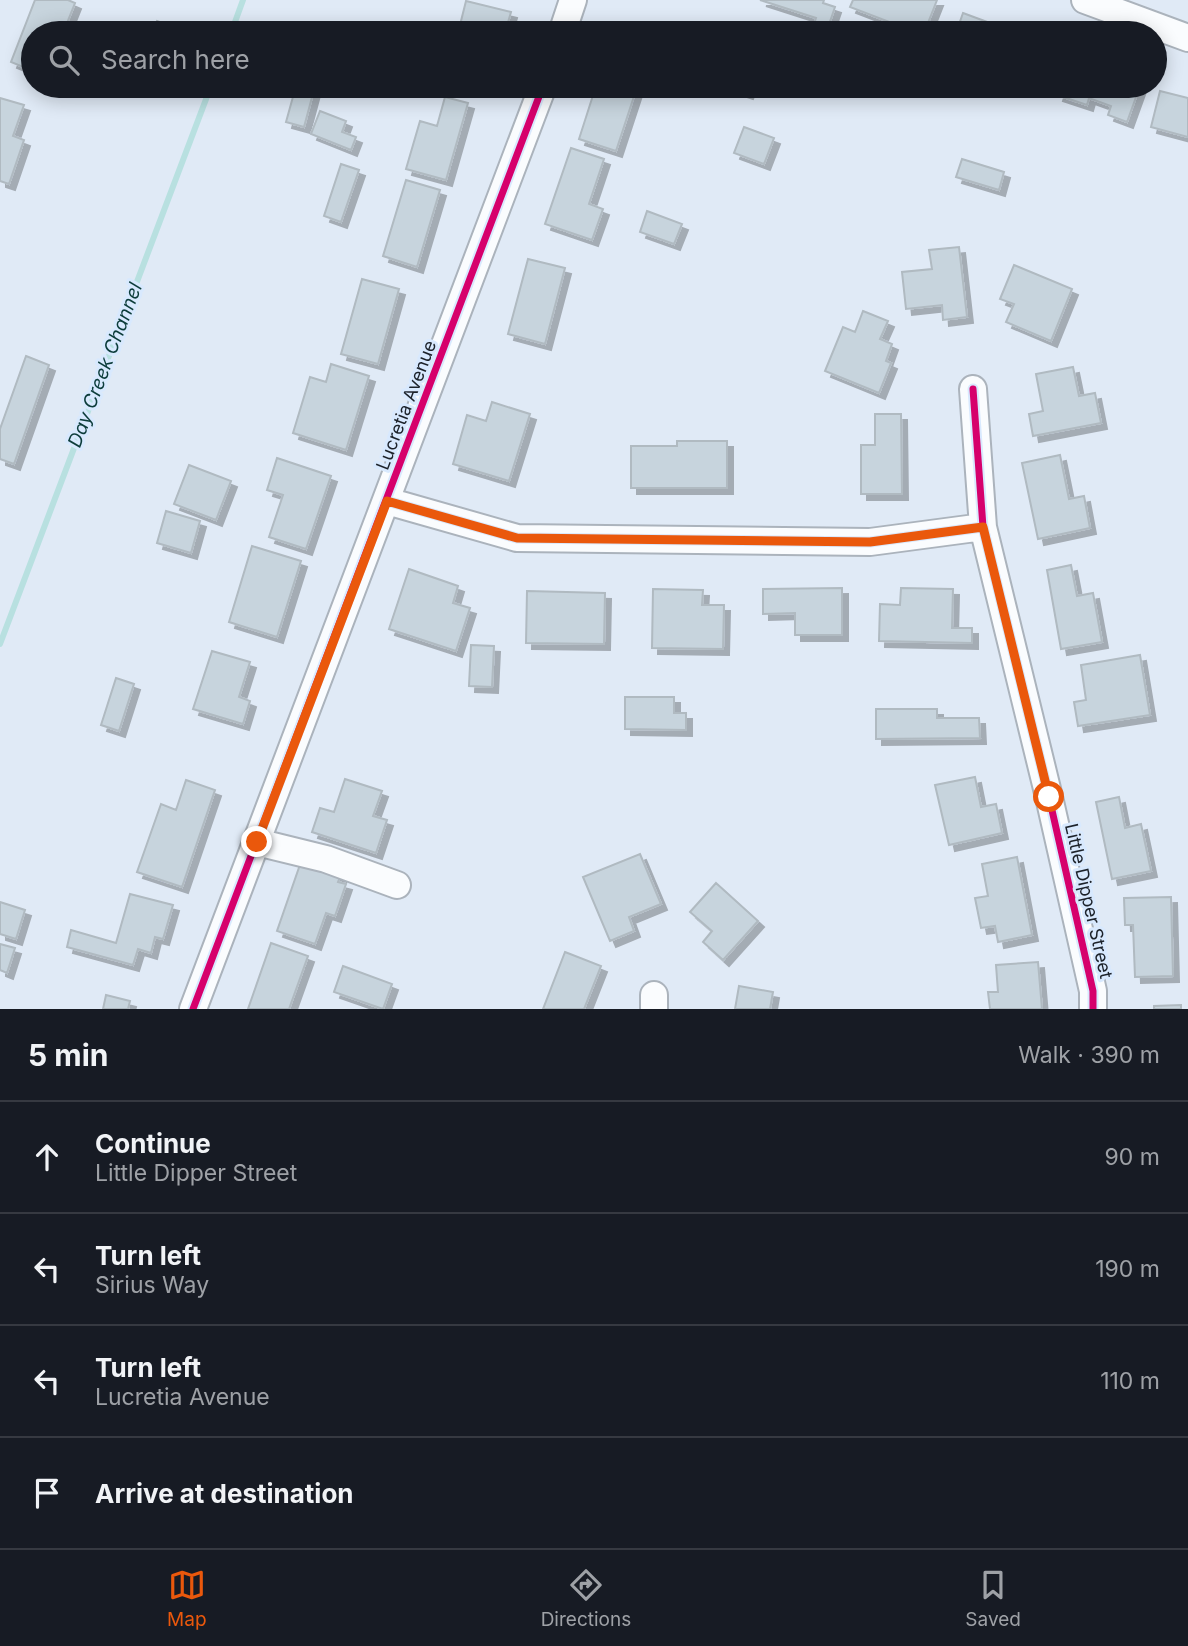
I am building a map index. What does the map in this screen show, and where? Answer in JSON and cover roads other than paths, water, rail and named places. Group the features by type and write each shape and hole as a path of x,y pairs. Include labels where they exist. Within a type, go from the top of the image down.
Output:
{"street":[{"path":"566,21 573,0"},
{"path":"1085,0 1142,21"},
{"path":"1167,30 1188,38"},
{"name":"Lucretia Avenue","path":"193,1009 538,98"},
{"name":"Little Dipper Street","path":"973,389 983,527 1049,797 1093,991 1093,1009"},
{"path":"387,501 517,538 870,542 983,527"},
{"path":"257,842 326,859 397,885"}],"waterway":[{"name":"Day Creek Channel","path":"235,21 243,0"},
{"name":"Day Creek Channel","path":"0,644 206,98"}]}
